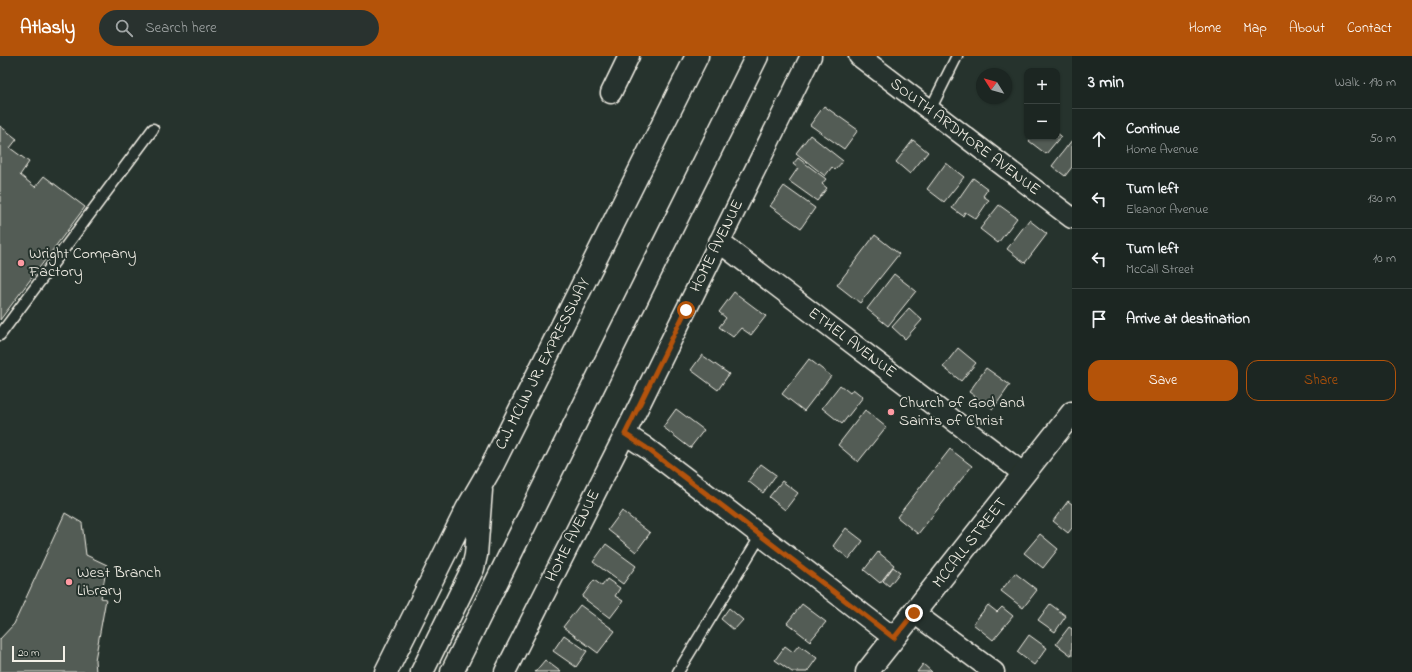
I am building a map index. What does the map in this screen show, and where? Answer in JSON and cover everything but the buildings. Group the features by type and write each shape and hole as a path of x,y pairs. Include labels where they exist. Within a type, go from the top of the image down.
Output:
{"main road":[{"name":"C.J. MCLIN JR. EXPRESSWAY","path":"386,672 463,516 493,464 698,56"},
{"path":"452,672 757,56"},
{"name":"MCCALL STREET","path":"867,672 1072,413"},
{"path":"422,672 473,568 476,555 481,483"}],"street":[{"path":"611,93 630,56"},
{"name":"HOME AVENUE","path":"505,672 625,434 811,56"},
{"name":"SOUTH ARDMORE AVENUE","path":"859,56 1072,218"},
{"name":"ETHEL AVENUE","path":"719,242 1024,474"},
{"path":"625,434 645,447 894,638"},
{"path":"914,613 994,672"}],"lane":[{"path":"930,110 957,56"},
{"path":"0,335 153,129"},
{"path":"678,672 761,535"}],"place":[{"name":"Wright Company Factory","path":"21,263"},
{"name":"Church of God and Saints of Christ","path":"891,412"},
{"name":"West Branch Library","path":"69,582"}],"route":[{"path":"686,310 625,434 645,447 894,638 914,613"}]}
